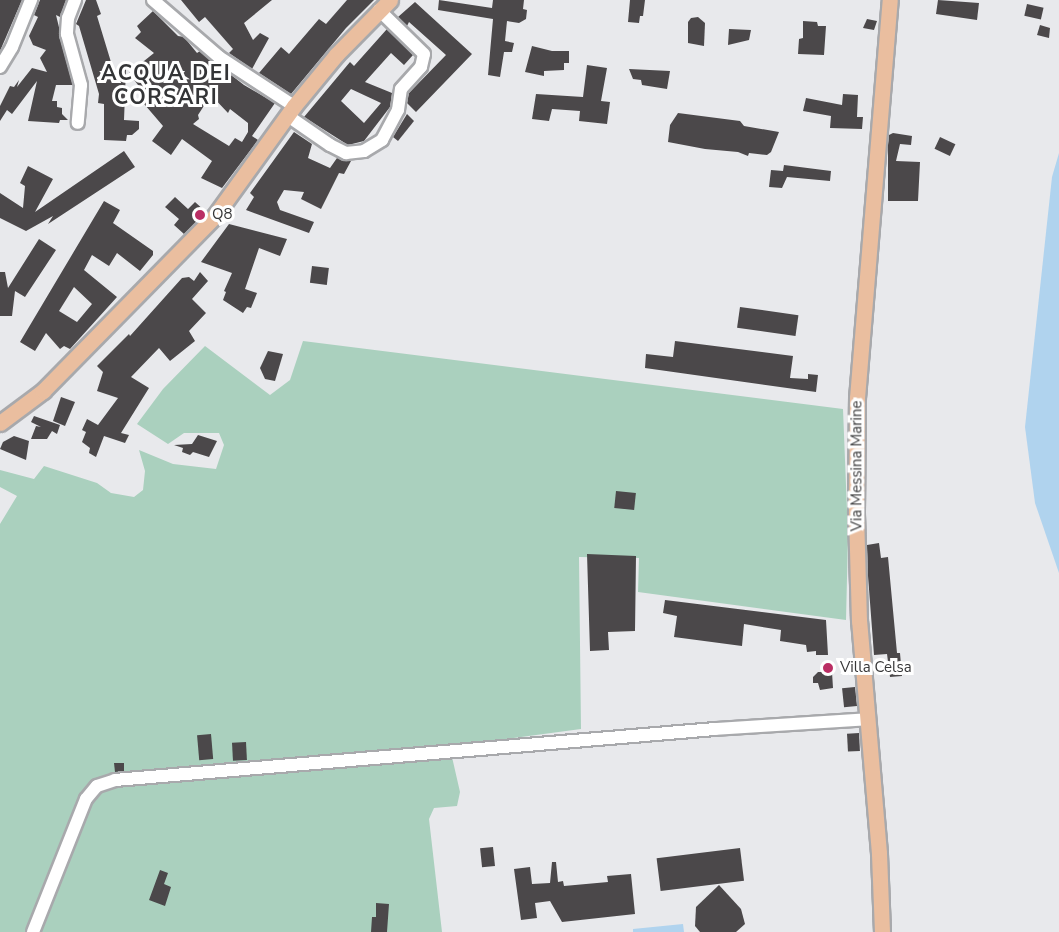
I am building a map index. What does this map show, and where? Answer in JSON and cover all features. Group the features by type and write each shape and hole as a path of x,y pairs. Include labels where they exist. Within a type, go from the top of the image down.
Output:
{"main road":[{"name":"Via Messina Marine","path":"882,932 869,719 859,610 856,410 867,197 890,0"},
{"path":"0,423 52,383 214,216 291,111 336,55 385,5"}],"street":[{"path":"0,67 12,47 31,0"},
{"path":"75,0 68,18 67,34 81,85 78,123"},
{"path":"153,0 219,57 291,111 330,146 346,153 364,151 382,140 398,110 401,89 421,67 424,54 385,5"},
{"path":"33,932 86,799 97,786 115,780 715,729 869,719"}],"green space":[{"path":"303,341 843,409 848,536 846,620 638,592 639,558 579,557 581,729 454,746 452,757 460,792 457,806 434,808 429,819 442,932 0,932 0,524 17,496 0,487 0,470 34,479 44,466 97,483 111,493 134,497 143,490 145,471 139,450 173,464 216,469 224,445 219,433 184,433 168,444 137,424 163,389 205,346 270,395 290,380"}],"water":[{"path":"1059,153 1059,573 1035,503 1025,427 1052,177"},
{"path":"683,924 684,932 633,932 633,929"}],"building":[{"path":"0,0 22,0 0,51"},
{"path":"40,0 66,0 60,17 56,15 73,85 56,85 52,101 57,101 57,107 62,108 62,114 68,120 60,120 59,123 28,121 37,81 12,114 7,110 0,121 0,106 10,86 14,87 19,80 17,87 32,68 47,72 40,58 46,50 33,45 29,36 38,17 34,15"},
{"path":"86,0 96,0 101,14 97,16 114,72 126,69 124,120 139,121 139,129 132,135 127,135 126,141 104,140 104,104 98,103 99,94 79,26 76,24"},
{"path":"181,0 272,0 244,23 253,40 260,33 269,38 252,69 229,53 233,49 205,17 199,22"},
{"path":"347,0 374,0 346,28 291,94 259,73 281,47 289,54 319,19 326,24"},
{"path":"439,0 492,8 493,0 524,0 523,9 527,10 526,19 519,23 507,21 505,41 514,43 512,52 504,52 500,77 488,75 493,19 438,10"},
{"path":"630,0 645,0 643,16 640,16 639,23 628,22"},
{"path":"938,0 979,3 977,20 936,14"},
{"path":"415,2 472,54 416,112 407,103 409,93 446,55 409,22 407,26 398,17"},
{"path":"1027,4 1044,8 1041,20 1024,16"},
{"path":"153,11 178,36 184,37 197,53 200,51 244,85 275,103 252,136 258,140 222,188 201,178 212,161 182,139 171,155 152,141 163,126 139,98 144,93 129,73 154,53 135,38 141,32 137,26","holes":["211,95 228,113 230,109 248,123 248,132 242,142 235,138 229,146 193,124 199,119 198,115"]},
{"path":"698,17 705,23 704,46 688,43 688,22 691,18"},
{"path":"867,19 877,21 874,30 863,28"},
{"path":"803,21 817,22 818,26 826,26 824,55 798,54 799,39 803,38"},
{"path":"1040,25 1050,28 1049,38 1037,35"},
{"path":"387,29 413,55 404,65 391,53 365,82 392,93 390,107 364,141 348,145 304,117 350,62 354,66","holes":["351,89 381,103 364,123 341,101"]},
{"path":"729,29 751,30 749,40 728,45"},
{"path":"532,46 552,51 569,51 569,63 564,63 564,70 544,71 544,76 525,72"},
{"path":"587,65 607,68 601,101 610,102 607,124 579,121 580,111 552,109 549,121 532,119 536,94 583,97"},
{"path":"629,69 670,71 667,89 642,85 641,80 633,79"},
{"path":"843,94 858,95 857,117 863,117 862,129 830,128 831,116 803,111 806,98 842,105"},
{"path":"678,113 740,121 744,126 779,132 771,152 767,155 749,153 748,156 738,152 668,142 670,125"},
{"path":"407,114 414,121 398,141 393,137"},
{"path":"294,132 312,144 308,158 330,168 337,158 351,161 344,174 339,173 321,209 301,199 304,192 284,190 277,202 280,210 314,222 309,233 246,210 254,197 250,193"},
{"path":"893,133 912,136 911,145 900,144 896,161 920,162 918,201 888,201 888,145 889,135"},
{"path":"940,137 955,144 950,156 935,149"},
{"path":"124,151 135,167 48,224 53,216 26,231 0,218 0,193 23,208 25,186 20,183 28,166 53,179 35,212"},
{"path":"784,165 831,171 830,181 787,177 782,188 769,187 771,170 783,171"},
{"path":"175,197 188,209 195,202 206,212 184,234 174,225 179,219 165,207"},
{"path":"104,201 120,210 113,223 153,251 153,255 140,271 117,253 109,266 92,255 84,270 117,297 70,349 64,346 60,349 46,333 35,351 20,342","holes":["74,287 92,304 77,322 59,311"]},
{"path":"229,224 287,239 280,256 259,248 245,289 257,293 251,308 247,307 243,313 223,300 226,292 224,291 232,273 201,262"},
{"path":"39,239 56,250 25,297 15,291 12,316 0,316 0,272 5,272 8,288"},
{"path":"312,266 329,268 327,285 310,283"},
{"path":"200,272 208,281 192,299 206,313 189,331 195,341 170,361 159,348 131,377 149,388 121,433 129,435 125,443 104,436 96,457 89,453 90,448 82,442 86,432 82,430 87,419 98,425 118,398 97,391 103,372 97,366 129,334 130,336 182,278 189,277 194,281"},
{"path":"740,307 798,315 796,336 737,328"},
{"path":"675,341 793,356 790,378 808,379 808,374 818,375 816,392 645,368 646,354 673,357"},
{"path":"268,351 283,354 275,381 265,379 260,368"},
{"path":"61,397 75,402 65,426 53,421"},
{"path":"34,416 60,425 57,434 52,431 47,439 31,439 36,426 41,427 31,422"},
{"path":"198,435 217,441 209,457 193,452 190,455 182,452 183,448 174,445 192,444"},
{"path":"14,436 29,441 26,460 0,449 3,442"},
{"path":"616,491 636,493 634,510 614,508"},
{"path":"879,543 881,558 888,557 897,653 900,653 902,676 890,677 887,654 874,655 867,545"},
{"path":"587,554 636,556 635,631 608,632 609,650 590,651"},
{"path":"665,600 826,620 828,655 816,655 816,651 807,652 806,645 780,641 781,630 744,624 742,646 674,637 677,616 663,613"},
{"path":"818,672 832,672 833,688 820,690 818,683 813,683 813,677"},
{"path":"855,687 857,706 844,707 842,688"},
{"path":"859,733 860,751 848,752 847,734"},
{"path":"211,734 213,759 199,760 197,735"},
{"path":"246,742 247,760 233,761 232,743"},
{"path":"114,763 124,763 124,771 115,772"},
{"path":"493,847 495,866 482,867 480,848"},
{"path":"740,848 744,881 661,891 657,858"},
{"path":"552,862 556,862 558,882 563,881 564,886 608,882 607,876 631,874 635,914 562,922 550,901 535,903 537,918 521,920 514,869 530,867 532,884 550,883"},
{"path":"160,870 168,873 164,884 171,887 165,906 149,900"},
{"path":"719,885 741,909 745,924 736,932 700,932 695,926 696,907"},
{"path":"376,903 389,904 387,932 371,932 372,917 376,917"}],"place":[{"name":"Q8","path":"200,215"},
{"name":"Villa Celsa","path":"828,668"}],"district":[{"name":"ACQUA DEI CORSARI","path":"166,85"}]}
